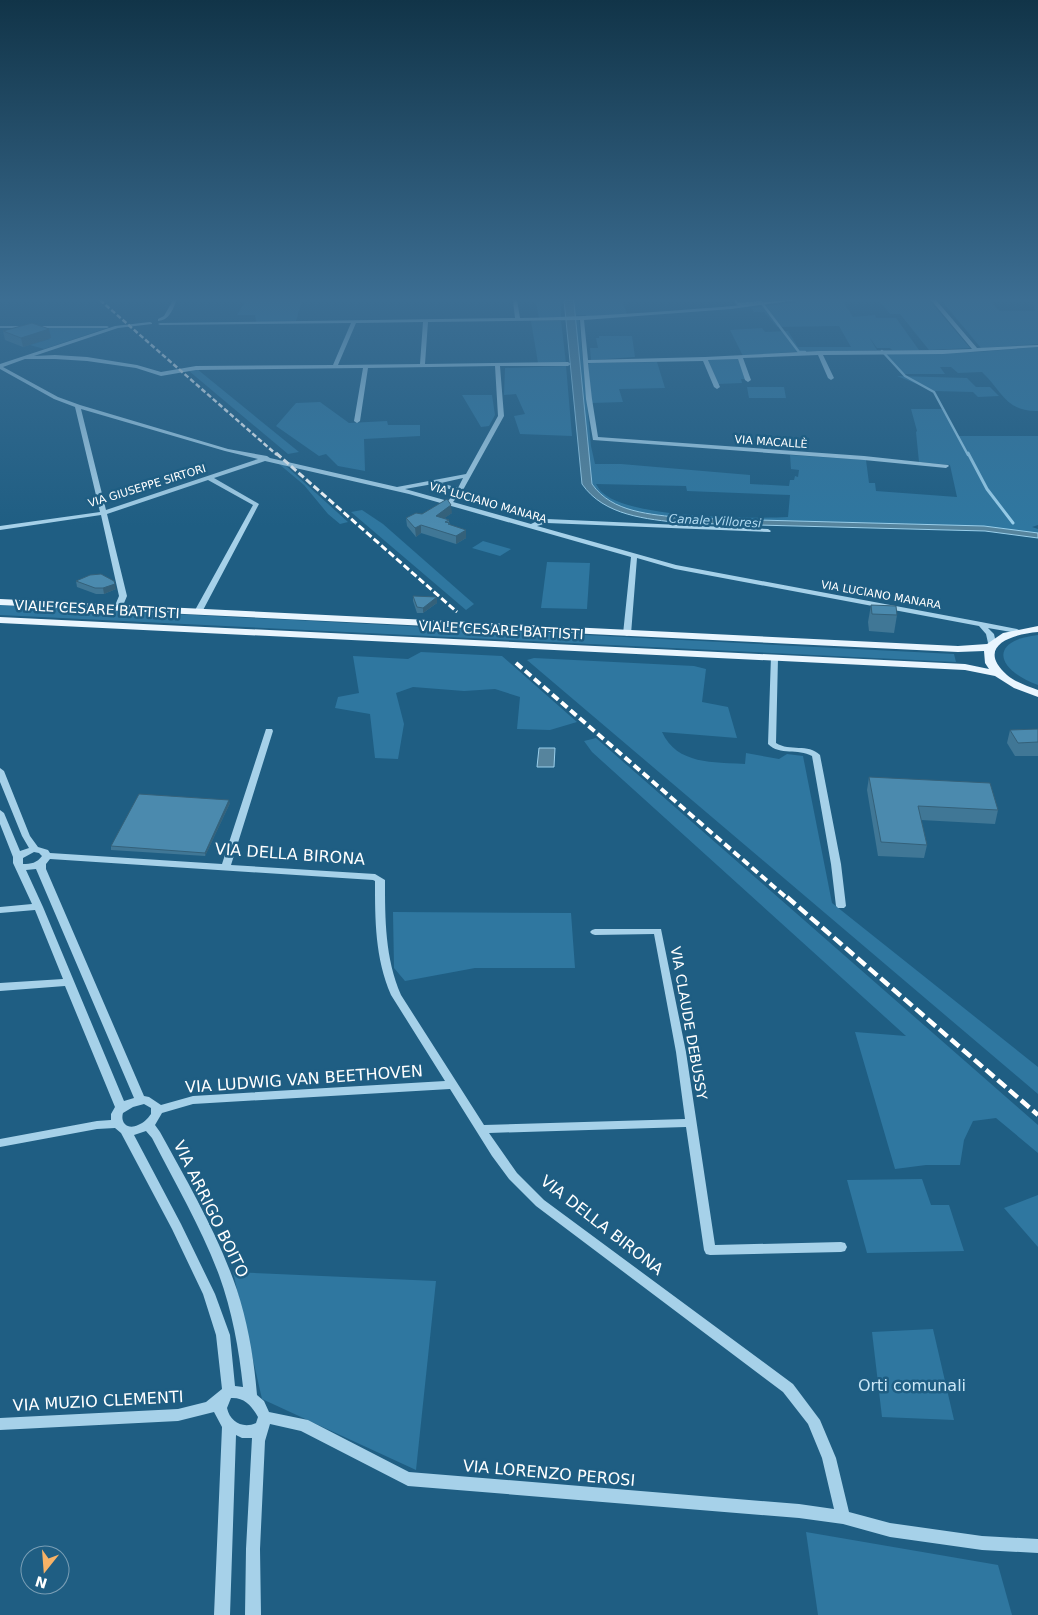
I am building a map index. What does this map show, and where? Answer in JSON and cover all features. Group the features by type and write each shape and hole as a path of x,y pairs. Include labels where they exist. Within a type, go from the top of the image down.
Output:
{"main road":[{"name":"VIALE CESARE BATTISTI","path":"0,602 958,649 979,649 991,645"},
{"name":"VIALE CESARE BATTISTI","path":"0,620 965,667 1000,674"},
{"path":"1038,629 1017,631 1002,636 991,645 988,655 992,665 1000,674 1021,687 1038,694"}],"street":[{"name":"VIA LUCIANO MANARA","path":"16,375 56,398 78,406 227,450 410,492 696,572 1017,631"},
{"path":"357,421 364,375"},
{"path":"449,503 460,490 501,416 498,375"},
{"path":"588,375 595,439"},
{"path":"712,375 717,387"},
{"path":"746,375 748,380"},
{"path":"78,406 123,596 118,608"},
{"name":"VIA MACALLÈ","path":"595,439 864,458 946,466"},
{"name":"VIA GIUSEPPE SIRTORI","path":"0,528 103,512 271,459"},
{"path":"398,489 416,483 452,480 468,475"},
{"path":"198,612 256,504 210,478"},
{"path":"410,492 427,482 460,490"},
{"path":"532,526 547,521 768,531"},
{"path":"627,634 634,556"},
{"path":"981,624 990,634 991,645"},
{"path":"774,658 772,744 780,749 808,751 816,755 836,864 841,906"},
{"path":"226,868 269,731"},
{"path":"0,771 26,836 35,850"},
{"path":"0,813 69,982 120,1119 177,1228 208,1294 223,1335 226,1394 220,1404 220,1413 228,1424 244,1432 253,1432 263,1422"},
{"path":"19,861 27,851 42,850 44,860 41,869 140,1100"},
{"path":"19,861 32,867 44,860"},
{"name":"VIA DELLA BIRONA","path":"44,860 226,868 375,877 380,880 384,965 388,979 396,995 453,1085 513,1176 540,1203 788,1388 814,1420 829,1458 843,1517"},
{"path":"0,910 38,907"},
{"name":"VIA CLAUDE DEBUSSY","path":"595,932 658,931 678,1034 710,1250 842,1248"},
{"path":"0,987 69,982"},
{"name":"VIA LUDWIG VAN BEETHOVEN","path":"158,1110 193,1100 453,1085"},
{"path":"0,1143 120,1119 133,1101 151,1102 158,1110 154,1121 149,1126 138,1130 120,1119"},
{"path":"481,1129 691,1123"},
{"name":"VIA ARRIGO BOITO","path":"149,1126 159,1141 225,1274 246,1348 251,1398"},
{"path":"226,1394 238,1392 251,1398 258,1404 263,1422 258,1441 254,1516 253,1615"},
{"name":"VIA MUZIO CLEMENTI","path":"0,1424 178,1415 209,1408 226,1394"},
{"name":"VIA LORENZO PEROSI","path":"263,1422 302,1425 408,1479 799,1511 843,1517"},
{"path":"222,1615 228,1424"},
{"path":"843,1517 890,1530 982,1543 1038,1546"}],"green space":[{"path":"194,375 205,375 299,452 288,454"},
{"path":"505,375 567,375 572,436 520,434 514,416 525,414 516,394 504,395"},
{"path":"581,375 584,375 591,446 595,464 621,464 750,475 750,484 789,486 790,480 794,480 795,476 798,477 799,470 791,469 790,455 866,460 869,483 875,483 876,491 957,497 950,465 919,462 917,431 911,409 943,409 958,436 1038,436 1038,525 1032,527 1038,529 1038,533 984,526 684,518 633,510 610,501 600,494 592,484","holes":["596,484 686,486 687,491 790,495 788,517 720,517 638,508 617,501 602,492"]},
{"path":"589,375 661,375 665,388 619,389 623,402 592,403"},
{"path":"714,375 745,375 746,379 741,379 742,383 718,384"},
{"path":"985,375 1038,375 1038,411 1019,408 1011,404"},
{"path":"897,376 967,378 976,387 990,387 999,396 978,397 973,392 934,391"},
{"path":"747,387 784,387 786,398 749,398"},
{"path":"462,395 492,395 495,415 489,426 481,427"},
{"path":"320,402 349,423 387,421 388,425 420,425 420,436 364,439 365,471 338,466 326,454 319,456 276,426 296,403"},
{"path":"279,464 285,465 348,522 340,524 328,514 304,485"},
{"path":"362,510 383,524 474,604 466,610 351,512"},
{"path":"483,541 511,549 500,556 472,548"},
{"path":"547,562 590,563 587,609 541,608"},
{"path":"0,605 954,654 956,662 0,615"},
{"path":"1038,635 1038,685 1014,672 1007,665 1004,657 1005,650 1010,643 1021,638"},
{"path":"421,652 502,656 577,722 550,730 517,729 520,697 495,689 464,691 413,687 396,693 404,724 398,759 375,758 370,714 335,708 338,697 359,693 353,656 408,659"},
{"path":"534,658 694,666 706,669 702,702 728,707 737,738 662,732 669,743 677,751 687,756 709,762 745,764 746,753 779,759 787,754 803,756 832,903 1038,1067 1038,1094 527,660"},
{"path":"596,738 1038,1125 1038,1153 996,1118 973,1121 964,1140 960,1165 926,1165 895,1169 855,1032 906,1036 592,752 584,741"},
{"path":"393,912 571,913 575,968 475,968 405,981 394,968"},
{"path":"922,1179 931,1205 949,1205 964,1251 867,1253 847,1180"},
{"path":"1038,1195 1038,1247 1004,1208"},
{"path":"233,1272 436,1281 416,1470 262,1399"},
{"name":"Orti comunali","path":"933,1329 954,1420 882,1417 872,1332"},
{"path":"806,1532 998,1565 1012,1615 818,1615"}],"water":[{"name":"Canale Villoresi","path":"571,375 581,375 592,484 600,494 621,506 645,513 683,518 984,526 1038,533 1038,538 985,531 682,523 655,520 614,509 591,495 582,484"},
{"path":"539,748 555,748 554,767 537,767"}],"building":[{"path":"447,499 451,505 436,516 449,520 445,522 450,523 448,524 466,530 456,536 421,525 415,528 406,518 416,513 422,514"},
{"path":"101,574 114,581 115,584 103,588 95,588 76,581 90,575"},
{"path":"413,596 437,597 423,608 417,607"},
{"path":"871,605 896,606 897,615 872,614"},
{"path":"1038,729 1038,742 1018,743 1010,730"},
{"path":"869,777 990,783 998,810 918,806 927,845 881,842"},
{"path":"139,794 229,800 205,853 111,846"}],"waterway":[{"path":"904,375 934,392 968,455"},
{"path":"968,453 987,489 1013,523"}],"railway":[{"path":"186,375 277,455"},
{"path":"276,453 457,612"},
{"path":"516,663 788,899"},
{"path":"787,897 1038,1115"}]}
